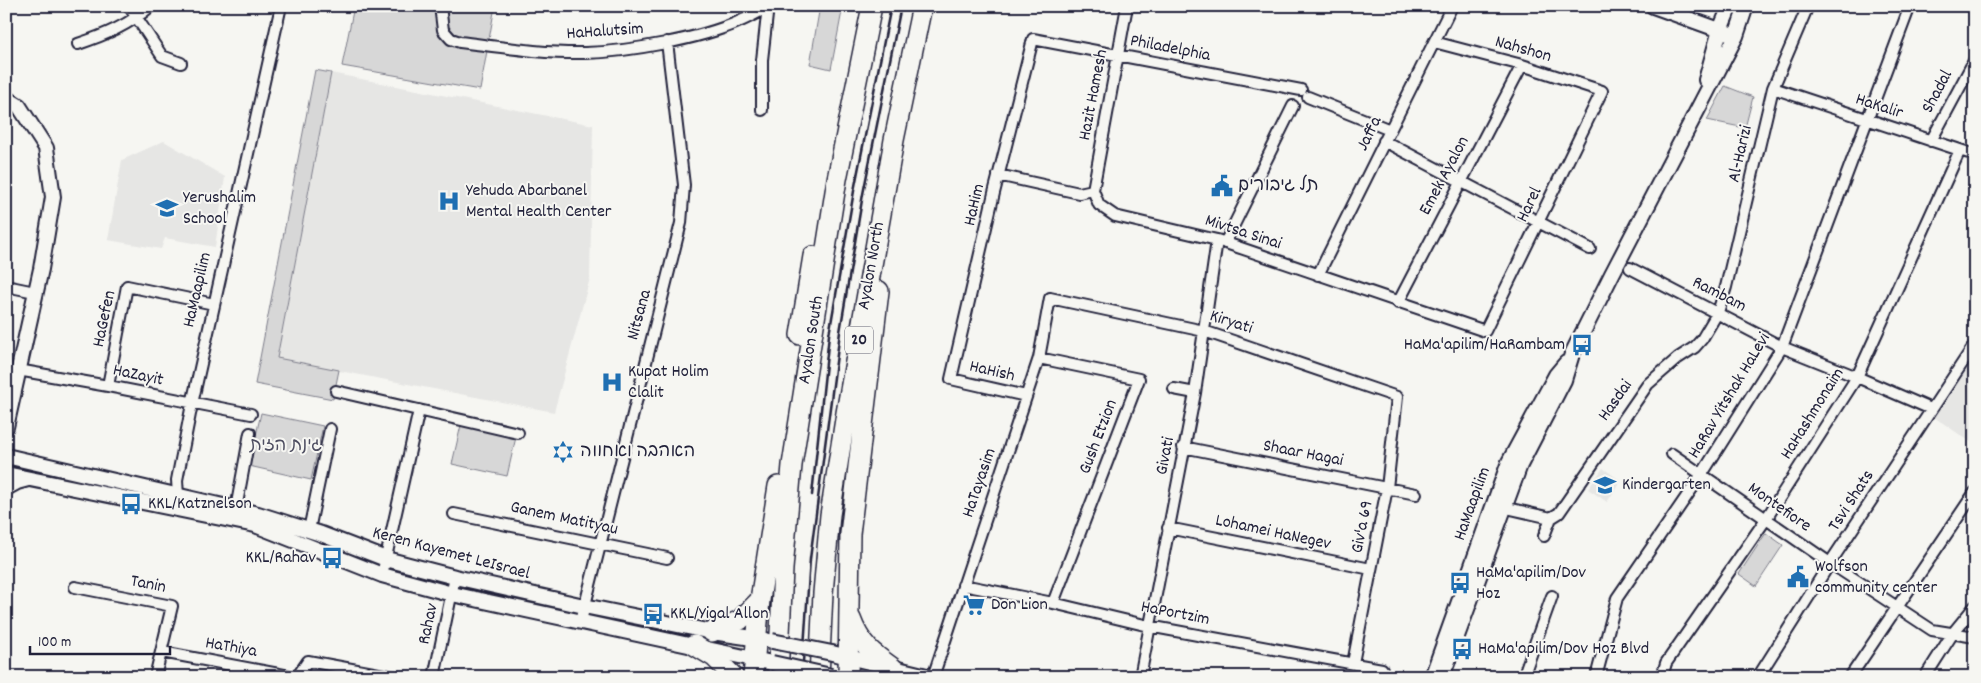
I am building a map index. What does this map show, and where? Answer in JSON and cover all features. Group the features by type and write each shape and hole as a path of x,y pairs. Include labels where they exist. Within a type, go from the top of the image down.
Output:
{"highway":[{"name":"Ayalon South","path":"764,669 784,560 792,465 837,179 872,6"},
{"name":"Ayalon North","path":"819,677 823,593 830,515 894,140 922,6"},
{"path":"848,677 840,655 848,608 850,534 873,355 894,140"},
{"path":"764,669 764,640 760,600 808,283 837,179"},
{"path":"712,632 740,620 760,600"},
{"path":"848,608 860,640 869,650 893,668"},
{"path":"694,645 714,657 734,677"}],"street":[{"path":"129,6 162,56 181,63"},
{"path":"78,44 110,33 136,18 151,6"},
{"name":"HaMaapilim","path":"178,496 177,480 192,404 281,6"},
{"name":"HaHalutsim","path":"440,6 442,30 451,38 460,42 522,49 585,53 667,42 736,23 768,6"},
{"path":"762,110 762,60 768,6"},
{"name":"Hazit Hamesh","path":"1093,190 1127,6"},
{"name":"Jaffa","path":"1318,275 1452,6"},
{"path":"1653,6 1736,36"},
{"name":"HaMaapilim","path":"1696,112 1720,30 1730,6"},
{"name":"HaMaapilim","path":"1432,677 1498,506 1564,380 1572,354 1612,274 1736,36 1746,6"},
{"name":"Al-Harizi","path":"1718,312 1726,287 1773,88 1808,6"},
{"name":"HaRav Yitshak HaLevi","path":"1596,677 1617,598 1702,474 1782,347 1910,6"},
{"name":"Philadelphia","path":"1033,39 1304,93 1390,130"},
{"name":"HaHim","path":"951,379 998,175 1033,39"},
{"name":"Nitsana","path":"581,622 681,223 684,185 667,42"},
{"name":"Nahshon","path":"1434,42 1522,65 1602,91"},
{"name":"Shadal","path":"1930,141 1975,59"},
{"name":"Emek Ayalon","path":"1398,303 1522,65"},
{"name":"HaKalir","path":"1773,88 1975,155"},
{"name":"Harel","path":"1485,331 1602,91"},
{"path":"6,98 20,106 46,148 53,197 41,269 6,427"},
{"name":"Givati","path":"1140,677 1195,393 1204,331 1221,242 1293,106"},
{"path":"1384,141 1590,249"},
{"name":"HaHashmonaim","path":"1662,677 1666,663 1766,519 1857,377 1960,150"},
{"path":"998,175 1079,193 1093,190"},
{"name":"Mivtsa Sinai","path":"1093,190 1099,205 1115,216 1221,242 1485,331"},
{"name":"Rambam","path":"1630,268 1718,312 1782,347 1932,409"},
{"path":"6,286 35,292"},
{"name":"HaGefen","path":"108,386 127,286 214,304"},
{"name":"Kiryati","path":"1050,298 1204,331 1397,397"},
{"name":"HaTayasim","path":"932,677 1039,358 1050,298"},
{"name":"Hasdai","path":"1544,536 1551,518 1559,513 1648,384 1678,358 1696,347 1718,312"},
{"name":"Tsvi Shats","path":"1758,677 1830,563 1975,344"},
{"name":"Gush Etzion","path":"1039,358 1139,379 1053,603"},
{"name":"HaZayit","path":"18,370 251,414"},
{"name":"HaHish","path":"951,379 1026,396"},
{"path":"1174,389 1195,393"},
{"path":"336,392 518,433"},
{"name":"Giv'a 69","path":"1353,663 1387,488 1397,397"},
{"path":"382,575 419,410"},
{"path":"309,530 330,429"},
{"path":"236,509 250,433"},
{"name":"Shaar Hagai","path":"1184,447 1416,494"},
{"name":"Montefiore","path":"1672,454 1830,563 1932,630 1975,637"},
{"name":"Keren Kayemet LeIsrael","path":"6,456 236,509 309,530 386,559 455,577 712,632 840,655 932,677"},
{"name":"Keren Kayemet LeIsrael","path":"6,474 255,525 382,575 452,594 694,645 764,669 832,676"},
{"path":"6,488 28,479"},
{"path":"1850,677 1975,492"},
{"path":"1498,506 1551,518"},
{"name":"HaMaapilim","path":"1442,677 1498,506"},
{"name":"Ganem Matityau","path":"454,514 667,558"},
{"name":"Lohamei HaNegev","path":"1168,528 1371,569"},
{"name":"Rahav","path":"434,677 455,577"},
{"name":"HaPortzim","path":"963,585 1053,603 1149,626 1382,669"},
{"name":"Tanin","path":"75,587 172,606 155,677"},
{"path":"1523,677 1552,596"},
{"path":"1925,677 1953,633 1975,606"},
{"name":"HaThiya","path":"162,652 296,677 308,661 347,672 395,677"}],"shaded area":[{"name":"Yehuda Abarbanel Mental Health Center","path":"331,73 593,125 590,278 554,412 277,359"},
{"name":"Yerushalim School","path":"164,141 225,177 215,247 165,238 161,249 108,240 122,160"},
{"path":"1975,352 1975,445 1931,415"},
{"name":"Kindergarten","path":"1603,468 1621,481 1607,502 1588,489"}],"green space":[{"path":"354,6 495,6 480,90 342,66"},
{"path":"820,6 843,6 831,69 810,64"},
{"path":"315,70 331,73 277,358 339,370 333,399 255,384"},
{"path":"1725,86 1753,97 1745,128 1707,120"},
{"name":"גינת הזית","path":"261,413 323,426 311,480 249,466"},
{"path":"461,425 516,437 507,476 452,464"},
{"path":"1766,533 1783,545 1756,586 1739,574"},
{"path":"866,662 931,677 865,677"}],"railway":[{"path":"812,495 829,335 854,191 891,6"},
{"path":"802,677 810,559 840,332 863,194 901,6"}],"place":[{"name":"תל גיבורים","path":"1222,186"},
{"name":"Yehuda Abarbanel Mental Health Center","path":"449,201"},
{"name":"Yerushalim School","path":"167,208"},
{"name":"HaMa'apilim/HaRambam","path":"1582,345"},
{"name":"Kupat Holim Clalit","path":"612,382"},
{"name":"האהבה ואחווה","path":"563,452"},
{"name":"Kindergarten","path":"1605,485"},
{"name":"KKL/Katznelson","path":"131,504"},
{"name":"KKL/Rahav","path":"332,558"},
{"name":"Wolfson community center","path":"1798,577"},
{"name":"HaMa'apilim/Dov Hoz","path":"1460,583"},
{"name":"Don Lion","path":"974,605"},
{"name":"KKL/Yigal Allon","path":"653,614"},
{"name":"HaMa'apilim/Dov Hoz Blvd","path":"1462,649"}]}
